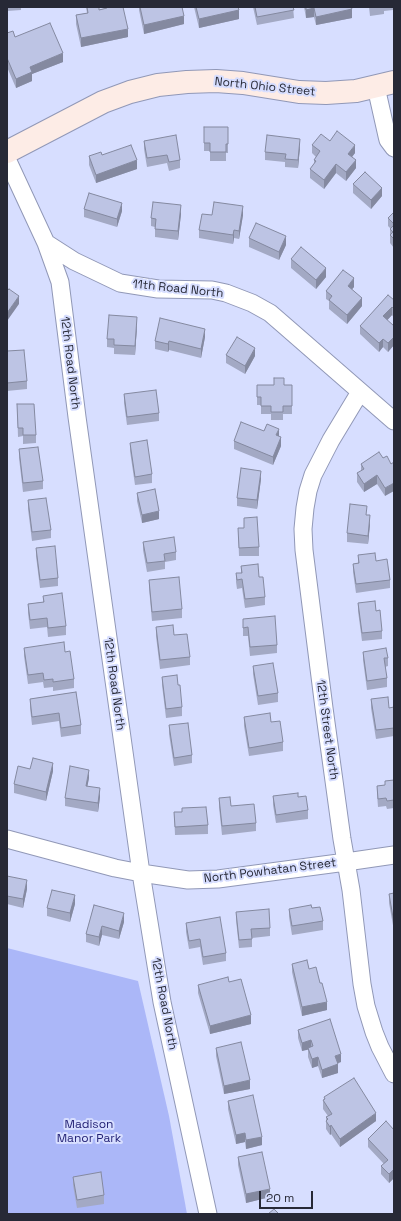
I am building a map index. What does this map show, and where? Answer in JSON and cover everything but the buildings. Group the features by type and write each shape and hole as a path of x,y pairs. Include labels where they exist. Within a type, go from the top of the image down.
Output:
{"street":[{"name":"North Ohio Street","path":"7,152 103,102 130,92 158,85 216,81 243,83 299,92 320,93 343,92 385,84"},
{"path":"385,84 387,137 394,148"},
{"name":"12th Road North","path":"7,159 46,244 60,282 77,417 141,874 162,1002 208,1214"},
{"name":"11th Road North","path":"46,244 74,261 120,282 158,289 212,290 226,293 252,303 270,313 394,421"},
{"name":"12th Street North","path":"360,392 331,440 313,475 308,491 303,529 324,708 351,890 359,963 366,1006 377,1039 394,1074"},
{"name":"North Powhatan Street","path":"7,839 105,866 141,874 188,880 218,879 394,855"}],"green space":[{"name":"Madison Manor Park","path":"7,948 138,981 169,1116 187,1214 7,1214"}]}
